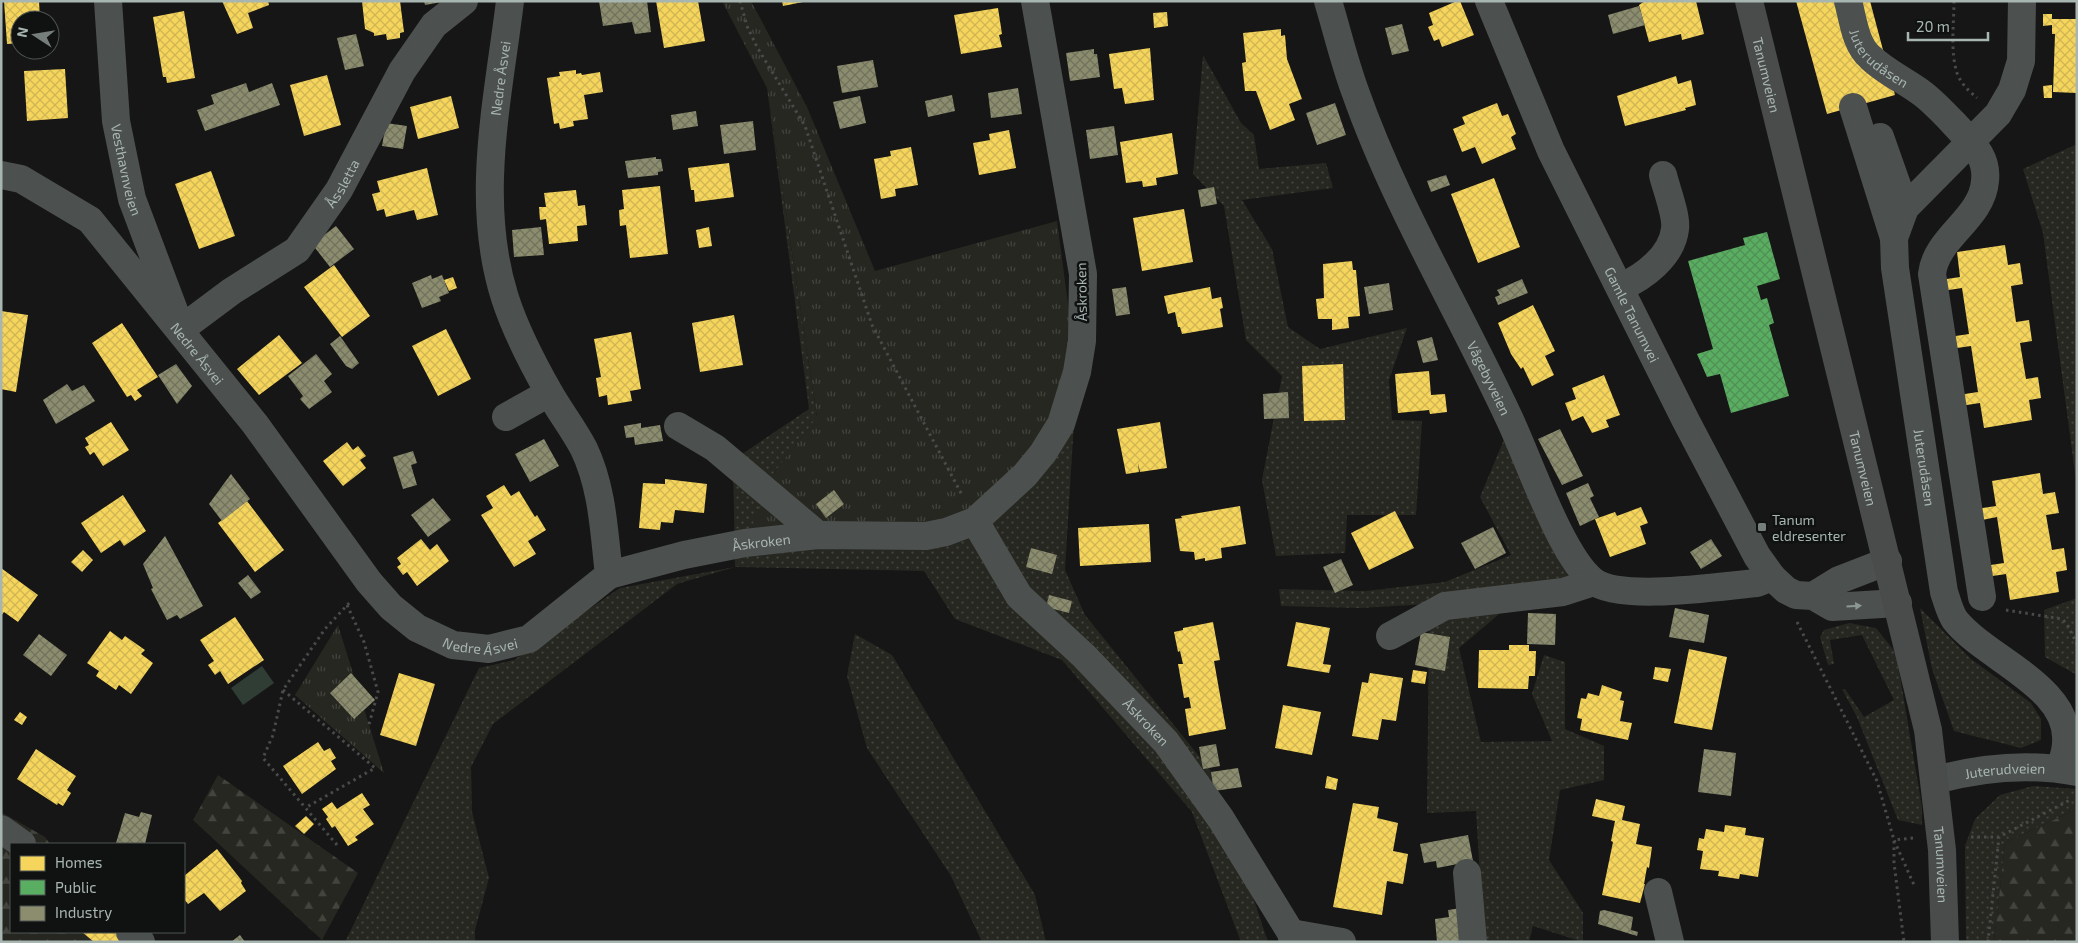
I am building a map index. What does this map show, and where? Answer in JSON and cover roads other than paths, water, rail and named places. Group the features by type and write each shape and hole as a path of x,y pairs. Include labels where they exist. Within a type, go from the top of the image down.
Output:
{"main road":[{"name":"Tanumveien","path":"1749,1 1928,730 1942,850 1945,942"}],"street":[{"name":"Vesthavnveien","path":"108,1 116,120 132,199 181,329"},
{"name":"Åssletta","path":"181,329 232,291 297,250 339,190 402,70 434,25 464,1"},
{"name":"Nedre Åsvei","path":"1,175 21,179 90,220 181,329 255,424 369,582 391,607 417,628 453,644 489,649 529,639 609,575 598,489 584,449 550,393 505,299 494,250 489,213 489,170 510,1"},
{"name":"Åskroken","path":"609,575 684,555 745,543 818,535 926,536 946,532 975,521 1025,475 1042,453 1061,424 1077,372 1082,340 1083,274 1035,1"},
{"name":"Vågebyveien","path":"1328,1 1355,91 1405,208 1511,421 1557,527 1577,564 1594,582 1614,589 1653,592 1757,584 1772,577"},
{"name":"Gamle Tanumvei","path":"1490,1 1551,151 1721,489 1757,556 1772,577 1786,590 1805,595 1832,608 1898,603"},
{"name":"Juterudåsen","path":"1848,1 1858,39 1869,57 1925,95 1980,154 1985,170 1983,190 1972,212 1940,250 1933,265 1932,274 1982,597"},
{"name":"Juterudåsen","path":"2022,1 2021,61 2012,90 1998,114 1971,144 1906,208 1894,238 1896,268 1944,592 1954,619 1975,640 2049,695 2063,719 2069,771"},
{"path":"1894,238 1861,105 1906,208"},
{"path":"1621,288 1639,279 1663,256 1672,241 1676,227 1662,175"},
{"path":"506,417 550,393"},
{"path":"678,426 715,448 818,535"},
{"name":"Åskroken","path":"975,521 1020,596 1084,656 1166,742 1221,819 1292,937"},
{"path":"1805,595 1888,561"},
{"path":"1390,636 1445,606 1563,592 1594,582"},
{"name":"Juterudveien","path":"1935,780 1970,771 2002,768 2069,771"},
{"path":"1,829 21,843"},
{"path":"1467,873 1473,942"},
{"path":"1658,892 1670,942"},
{"path":"131,933 141,942"},
{"path":"1292,937 1342,942"}],"place":[{"name":"Tanum eldresenter","path":"1762,527"}]}
